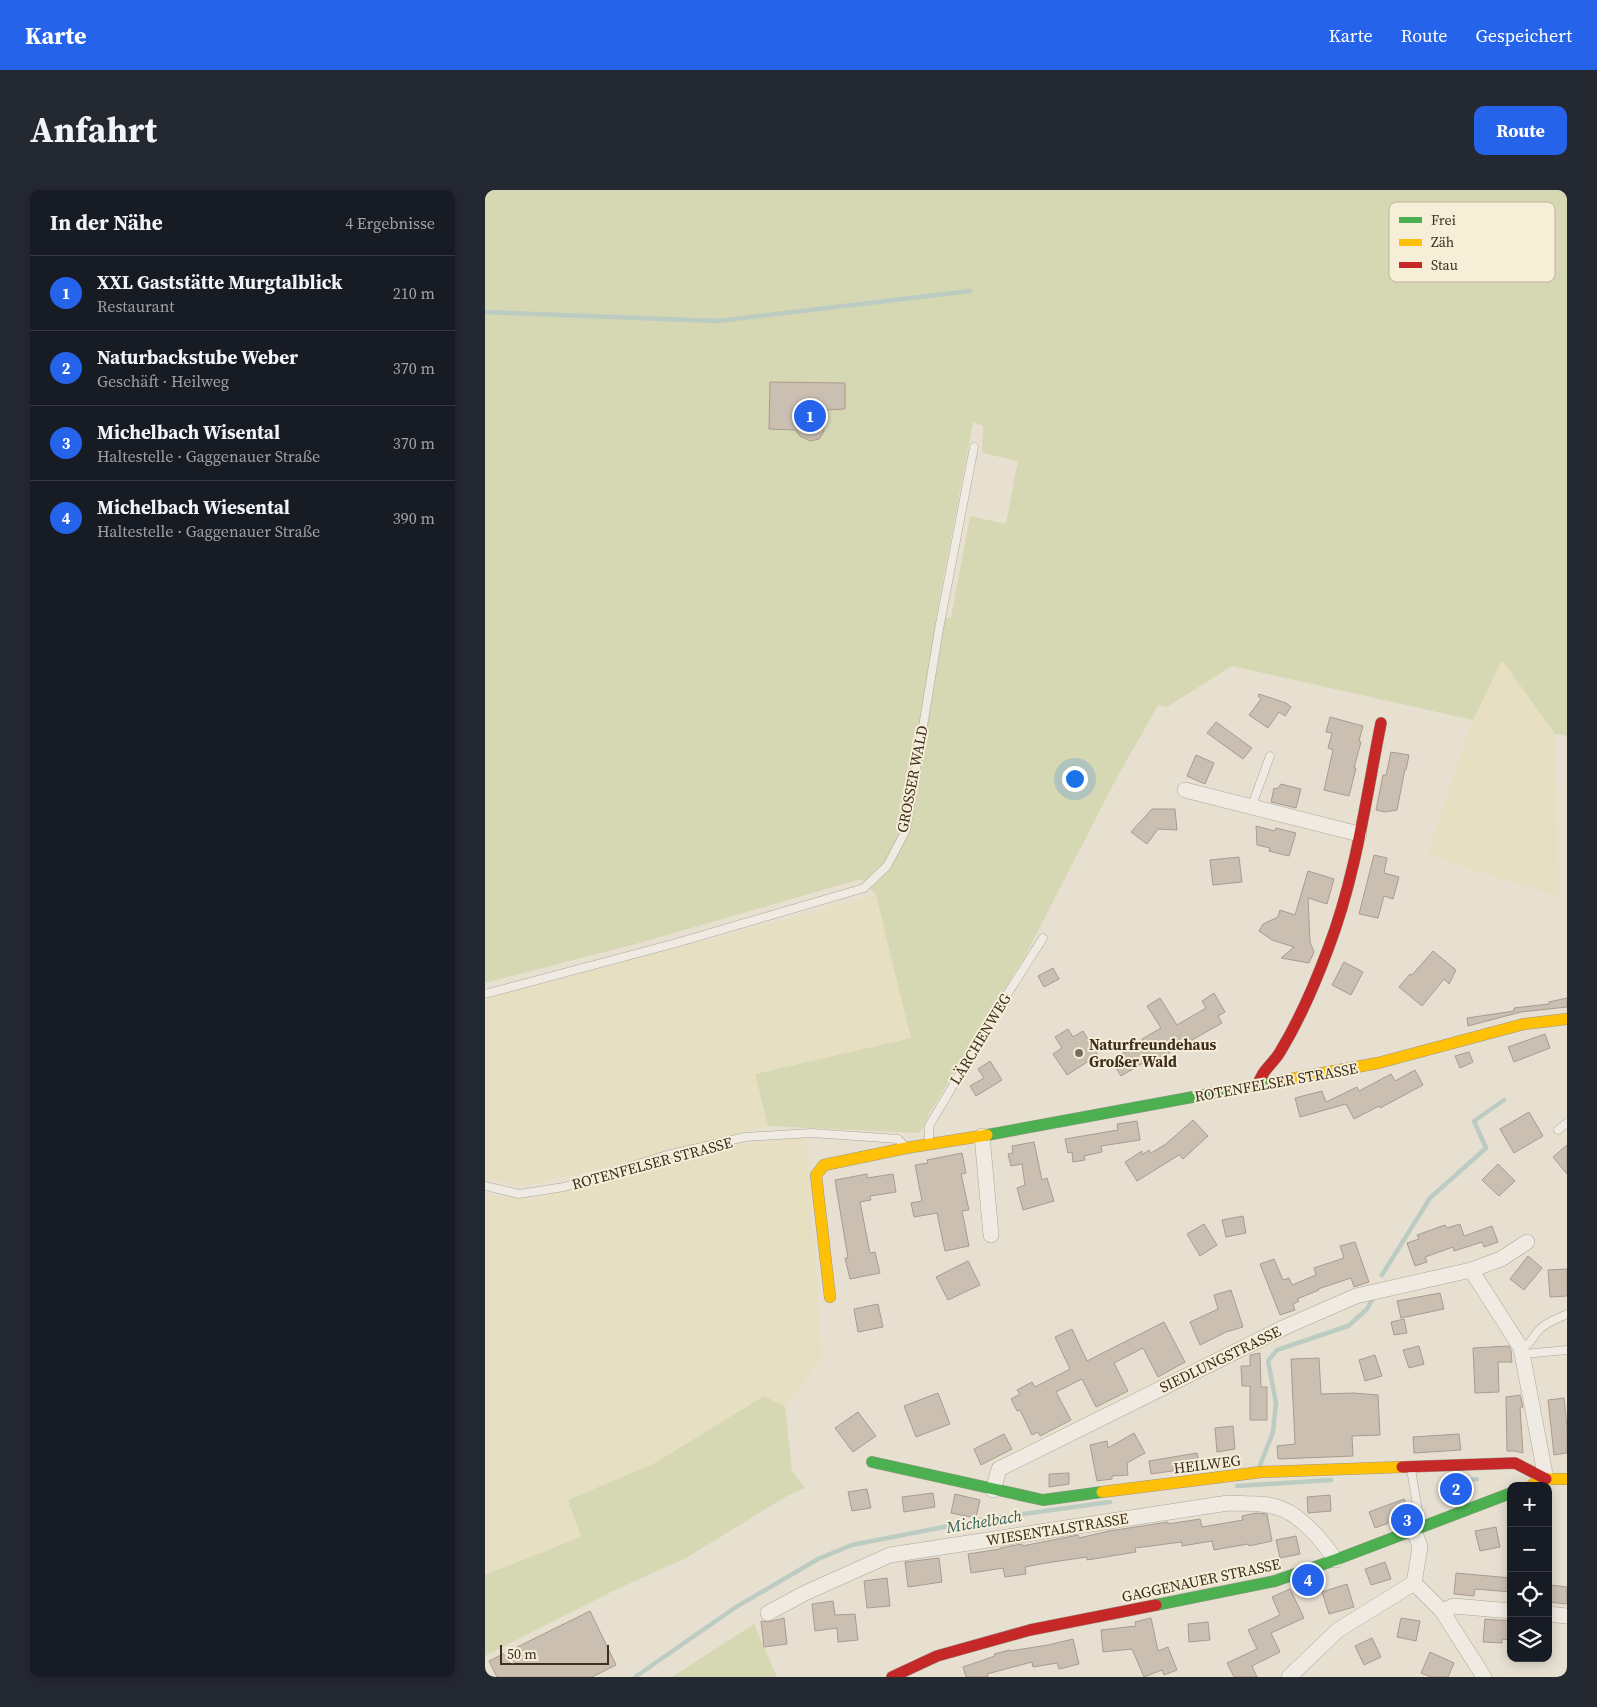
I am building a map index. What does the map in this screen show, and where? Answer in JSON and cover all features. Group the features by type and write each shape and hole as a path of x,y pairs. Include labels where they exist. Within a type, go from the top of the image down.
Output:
{"street":[{"path":"1258,1086 1259,1078 1279,1054 1305,1007 1329,947 1349,884 1381,723"},
{"path":"1185,790 1359,834"},
{"name":"ROTENFELSER STRASSE","path":"830,1297 816,1175 824,1165 906,1148 982,1136 1378,1063 1524,1024 1567,1019"},
{"path":"982,1136 991,1235"},
{"name":"SIEDLUNGSTRASSE","path":"993,1490 999,1469 1285,1327 1356,1296 1471,1270 1501,1259 1527,1242"},
{"path":"1471,1270 1522,1351 1546,1479"},
{"name":"HEILWEG","path":"872,1462 1043,1500 1261,1472 1515,1463 1546,1479"},
{"path":"1539,1482 1546,1479 1567,1479"},
{"name":"GAGGENAUER STRASSE","path":"892,1677 937,1656 1030,1630 1275,1582 1507,1495"},
{"name":"WIESENTALSTRASSE","path":"768,1613 805,1593 890,1555 1228,1503 1266,1504 1284,1509 1308,1527 1329,1549 1335,1560"},
{"path":"1289,1677 1338,1630 1414,1583 1420,1547 1414,1530"},
{"path":"1414,1583 1442,1611 1484,1677"},
{"path":"1442,1611 1454,1606 1507,1611"},
{"path":"1552,1614 1567,1616"}],"lane":[{"name":"GROSSER WALD","path":"485,994 864,888 887,866 906,830 939,629 974,447"},
{"path":"1251,808 1270,756"},
{"name":"LÄRCHENWEG","path":"929,1144 929,1126 1007,993 1043,938"},
{"path":"1558,1130 1567,1123"},
{"name":"ROTENFELSER STRASSE","path":"485,1186 519,1194 564,1187 667,1155 745,1137 812,1133 898,1139 906,1148"},
{"path":"1522,1351 1531,1344 1543,1326 1567,1314"},
{"path":"1522,1351 1567,1350"},
{"path":"1411,1467 1418,1511"}],"shaded area":[{"path":"1502,660 1555,734 1559,897 1427,855 1472,720"},
{"path":"876,895 911,1038 755,1074 768,1126 524,1187 485,1178 485,999"},
{"path":"807,1137 822,1358 785,1407 764,1396 655,1463 568,1500 581,1537 485,1575 485,1192 497,1197 532,1199 738,1144"}],"green space":[{"path":"485,190 1567,190 1567,736 1555,734 1502,660 1473,720 1232,666 1167,707 1158,705 1115,781 1025,956 929,1114 922,1130 918,1133 768,1126 755,1074 911,1038 876,895 861,879 639,943 485,983","holes":["973,422 983,426 982,453 1018,461 1006,524 970,516 951,618 936,618"]},
{"path":"764,1396 785,1407 792,1471 805,1488 787,1496 686,1558 613,1591 485,1656 485,1575 581,1537 568,1500 655,1463"},
{"path":"754,1624 777,1677 672,1677"}],"building":[{"path":"770,382 845,383 845,409 824,410 824,431 819,439 810,441 800,436 796,430 769,429"},
{"path":"1259,694 1286,703 1291,707 1285,716 1279,712 1268,728 1249,715 1261,699 1258,696"},
{"path":"1330,717 1363,726 1349,796 1324,790 1333,750 1328,748 1332,733 1326,732"},
{"path":"1216,722 1252,748 1243,759 1207,733"},
{"path":"1391,752 1409,755 1397,810 1385,812 1376,810 1383,775 1386,775"},
{"path":"1196,755 1214,763 1205,784 1187,776"},
{"path":"1281,784 1301,789 1296,808 1271,802 1274,788 1277,789"},
{"path":"1152,809 1175,809 1177,830 1158,829 1147,844 1131,832"},
{"path":"1256,826 1275,831 1276,828 1296,833 1289,856 1269,851 1270,848 1257,845"},
{"path":"1374,855 1387,858 1384,873 1399,877 1393,899 1384,896 1378,918 1359,914"},
{"path":"1239,857 1242,882 1213,885 1210,860"},
{"path":"1308,871 1334,879 1327,904 1308,898 1310,942 1314,952 1309,963 1281,958 1294,947 1272,940 1259,931 1263,924 1278,917 1280,910 1295,915"},
{"path":"1433,951 1456,970 1449,984 1444,979 1422,1006 1399,987"},
{"path":"1344,962 1363,972 1351,995 1332,985"},
{"path":"1053,968 1059,979 1044,987 1038,976"},
{"path":"1214,993 1225,1012 1218,1016 1222,1023 1155,1061 1153,1057 1121,1076 1111,1060 1143,1042 1142,1039 1161,1028 1147,1006 1160,998 1177,1025 1206,1008 1202,1001"},
{"path":"1567,998 1567,1007 1521,1012 1468,1026 1467,1018 1514,1011 1514,1008 1549,1004 1549,1002"},
{"path":"1068,1029 1073,1037 1083,1031 1098,1055 1067,1075 1053,1054 1062,1048 1055,1037"},
{"path":"1545,1034 1550,1048 1514,1062 1508,1047"},
{"path":"1469,1052 1473,1062 1460,1068 1455,1056"},
{"path":"990,1061 1002,1080 976,1096 970,1086 984,1078 978,1069"},
{"path":"1415,1070 1423,1085 1380,1108 1379,1106 1354,1119 1346,1104 1300,1117 1295,1098 1322,1091 1326,1102 1357,1087 1359,1091 1391,1074 1395,1081"},
{"path":"1529,1112 1543,1136 1514,1153 1500,1129"},
{"path":"1193,1120 1208,1136 1183,1159 1179,1155 1137,1181 1125,1162 1142,1151 1142,1155 1149,1150 1151,1153 1166,1144"},
{"path":"1137,1121 1140,1140 1101,1146 1102,1152 1084,1156 1085,1160 1073,1162 1072,1152 1068,1153 1065,1139 1118,1130 1117,1124"},
{"path":"1034,1142 1042,1180 1047,1178 1054,1201 1023,1210 1017,1188 1025,1185 1022,1164 1011,1166 1008,1154 1013,1153 1012,1146"},
{"path":"1567,1145 1567,1174 1553,1157"},
{"path":"962,1153 966,1173 961,1174 969,1210 962,1211 969,1246 945,1251 937,1213 914,1217 911,1203 922,1201 915,1165 928,1163 927,1160"},
{"path":"1498,1164 1515,1181 1499,1196 1482,1180"},
{"path":"867,1174 867,1178 893,1174 896,1192 870,1196 871,1200 860,1202 870,1253 875,1252 880,1273 850,1279 845,1258 848,1258 835,1180"},
{"path":"1243,1216 1246,1233 1226,1237 1222,1220"},
{"path":"1204,1224 1217,1245 1200,1256 1187,1234"},
{"path":"1460,1224 1464,1236 1492,1226 1498,1242 1484,1247 1482,1242 1454,1251 1453,1247 1425,1257 1427,1262 1415,1266 1407,1243 1419,1239 1417,1235 1445,1225 1447,1228"},
{"path":"1355,1242 1369,1282 1354,1287 1351,1278 1318,1289 1297,1299 1299,1301 1293,1304 1295,1310 1280,1315 1260,1264 1274,1259 1283,1280 1289,1278 1292,1285 1316,1275 1314,1268 1344,1258 1340,1246"},
{"path":"1528,1256 1542,1268 1524,1290 1510,1279"},
{"path":"968,1261 980,1285 948,1300 936,1277"},
{"path":"1567,1269 1567,1296 1550,1297 1548,1270"},
{"path":"1231,1290 1243,1327 1226,1332 1200,1345 1190,1322 1218,1309 1214,1295"},
{"path":"1440,1293 1444,1309 1401,1318 1397,1301"},
{"path":"878,1304 883,1327 858,1332 854,1309"},
{"path":"1404,1319 1407,1333 1394,1335 1391,1322"},
{"path":"1164,1322 1185,1362 1158,1377 1143,1348 1114,1363 1128,1391 1096,1407 1082,1379 1056,1392 1071,1420 1040,1436 1038,1432 1032,1435 1020,1410 1017,1411 1011,1399 1020,1394 1017,1390 1032,1382 1035,1387 1070,1369 1055,1337 1072,1329 1087,1361"},
{"path":"1419,1346 1424,1364 1409,1368 1403,1350"},
{"path":"1509,1346 1512,1362 1498,1362 1499,1392 1475,1393 1473,1348"},
{"path":"1260,1353 1261,1387 1267,1387 1267,1420 1250,1420 1250,1386 1242,1386 1241,1366 1250,1366 1250,1355"},
{"path":"1375,1355 1382,1376 1365,1381 1359,1360"},
{"path":"1319,1358 1321,1394 1353,1393 1378,1395 1380,1435 1352,1436 1353,1456 1278,1459 1277,1446 1295,1444 1291,1359"},
{"path":"938,1393 950,1424 916,1437 904,1406"},
{"path":"1520,1395 1523,1407 1520,1407 1523,1453 1507,1451 1506,1397"},
{"path":"1564,1398 1567,1453 1554,1455 1548,1400"},
{"path":"858,1412 876,1436 853,1452 835,1428"},
{"path":"1233,1426 1235,1449 1217,1452 1215,1428"},
{"path":"1134,1433 1145,1453 1127,1463 1128,1475 1112,1476 1112,1479 1097,1481 1090,1445 1107,1441 1108,1448"},
{"path":"1004,1434 1012,1449 981,1465 974,1449"},
{"path":"1459,1434 1461,1450 1414,1453 1413,1437"},
{"path":"1197,1453 1200,1467 1151,1474 1149,1461"},
{"path":"1069,1473 1069,1484 1049,1487 1049,1474"},
{"path":"1460,1479 1465,1482 1467,1487 1464,1491 1448,1497 1444,1484"},
{"path":"867,1489 871,1508 852,1511 848,1492"},
{"path":"933,1493 935,1507 904,1512 902,1497"},
{"path":"955,1494 980,1500 976,1518 951,1513"},
{"path":"1330,1495 1331,1511 1308,1513 1307,1497"},
{"path":"1404,1499 1410,1515 1375,1528 1369,1512"},
{"path":"1256,1513 1267,1514 1272,1541 1214,1550 1212,1541 1182,1546 1182,1542 1135,1548 1136,1552 1087,1560 1087,1557 1025,1567 1026,1574 1005,1577 1003,1568 971,1573 968,1554 1078,1535 1079,1538 1109,1531 1168,1522 1168,1524 1200,1519 1202,1527 1243,1520 1242,1516"},
{"path":"1496,1527 1500,1547 1480,1551 1475,1531"},
{"path":"1296,1536 1300,1554 1280,1558 1276,1540"},
{"path":"939,1558 942,1582 908,1587 905,1562"},
{"path":"1385,1562 1391,1579 1371,1585 1365,1569"},
{"path":"1456,1573 1507,1578 1507,1592 1475,1589 1474,1596 1454,1594"},
{"path":"887,1578 890,1606 867,1608 864,1581"},
{"path":"1347,1584 1354,1607 1329,1614 1322,1592"},
{"path":"1552,1585 1567,1587 1567,1604 1552,1602"},
{"path":"1290,1589 1304,1618 1271,1633 1280,1652 1252,1666 1257,1677 1234,1677 1227,1663 1257,1649 1248,1630 1280,1615 1272,1597"},
{"path":"833,1601 835,1615 855,1614 858,1640 838,1642 837,1628 815,1631 812,1604"},
{"path":"590,1611 616,1665 592,1677 497,1677 489,1661"},
{"path":"784,1618 787,1644 764,1647 761,1621 768,1622"},
{"path":"1151,1618 1158,1651 1168,1647 1177,1670 1164,1675 1162,1670 1144,1677 1132,1649 1103,1652 1101,1630 1136,1626 1135,1622"},
{"path":"1401,1618 1420,1621 1416,1641 1397,1637"},
{"path":"1485,1619 1507,1621 1507,1640 1502,1639 1502,1643 1483,1642"},
{"path":"1208,1622 1210,1640 1189,1642 1188,1624"},
{"path":"1372,1638 1381,1657 1364,1665 1355,1646"},
{"path":"1073,1639 1079,1664 1059,1669 1057,1663 1033,1667 1032,1662 987,1674 988,1677 966,1677 963,1667 995,1656 994,1654"},
{"path":"1430,1652 1454,1663 1448,1677 1431,1677 1421,1673"}],"waterway":[{"path":"485,312 718,321 970,291"},
{"path":"1382,1275 1430,1198 1486,1148 1474,1121 1504,1100"},
{"path":"1260,1465 1273,1432 1276,1403 1268,1361 1277,1350 1348,1326 1367,1309 1373,1298"},
{"name":"Michelbach","path":"1470,1480 1477,1479"},
{"name":"Michelbach","path":"1237,1486 1331,1480"},
{"name":"Michelbach","path":"635,1677 736,1607 818,1559 852,1545 979,1520 1110,1502"}],"traffic: fast":[{"path":"987,1135 1274,1082"},
{"path":"872,1462 1043,1500 1102,1492"},
{"path":"1156,1605 1275,1581 1507,1495"}],"traffic: slow":[{"path":"1274,1082 1378,1063 1524,1024 1567,1019"},
{"path":"830,1297 816,1175 824,1165 906,1148 987,1135"},
{"path":"1102,1492 1261,1472 1402,1467"},
{"path":"1538,1482 1546,1479 1567,1479"}],"traffic: jam":[{"path":"1258,1086 1261,1076 1280,1052 1301,1014 1338,921 1353,865 1381,723"},
{"path":"1402,1467 1515,1463 1546,1479"},
{"path":"892,1677 937,1656 1030,1630 1156,1605"}],"place":[{"name":"XXL Gaststätte Murgtalblick","path":"810,416"},
{"name":"Naturfreundehaus Großer Wald","path":"1079,1053"},
{"name":"Naturbackstube Weber","path":"1456,1489"},
{"name":"Michelbach Wisental","path":"1407,1520"},
{"name":"Michelbach Wiesental","path":"1308,1580"}]}
